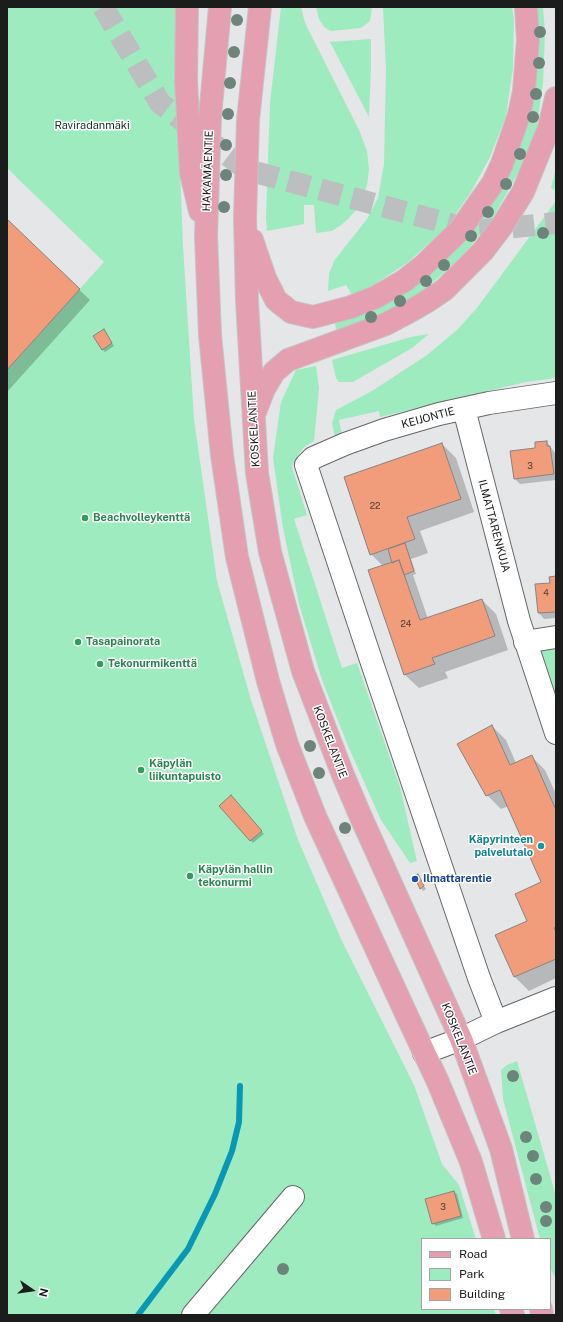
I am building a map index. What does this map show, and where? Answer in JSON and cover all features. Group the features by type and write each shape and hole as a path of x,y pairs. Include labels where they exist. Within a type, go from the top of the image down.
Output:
{"main road":[{"path":"187,7 186,81 190,173 206,236"},
{"name":"HAKAMÄENTIE","path":"220,7 210,116 206,236 210,335 222,455 237,557 268,681 285,737 315,816 424,1053"},
{"path":"260,7 248,120 245,218 265,278 276,300 291,312 313,317 351,307 376,297 404,281 423,266 460,230 493,183 502,164 519,115 524,91 528,40 526,7"},
{"path":"253,416 264,389 274,372 288,360 386,324 405,314 444,290 483,251 502,226 523,192 549,128 556,98"},
{"name":"KOSKELANTIE","path":"245,218 247,301 257,473 270,552 303,671 343,775 461,1039 501,1149 523,1238"},
{"path":"424,1053 438,1082 471,1162 494,1238"}],"street":[{"name":"KEIJONTIE","path":"496,1022 479,978 374,672 306,465 313,458 345,444 384,430 439,414 489,403 556,393"},
{"name":"ILMATTARENKUJA","path":"464,409 502,561 525,642 556,733"},
{"path":"525,642 556,637"},
{"path":"424,1053 461,1039 496,1022 556,998"},
{"path":"193,1315 293,1197"}],"green space":[{"name":"Käpylän liikuntapuisto","path":"7,7 176,7 175,35 183,246 194,419 217,581 251,700 298,840 341,939 414,1085 442,1164 459,1185 476,1238 421,1238 421,1310 494,1310 496,1315 7,1315 7,370 104,262 7,168"},
{"path":"281,7 301,7 305,23 359,130 367,151 369,169 367,185 363,197 356,210 348,219 332,231 316,233 314,205 304,205 304,224 267,231 266,218 270,103"},
{"path":"316,7 372,7 370,21 361,28 331,31 324,27 319,19"},
{"path":"383,7 512,7 514,20 513,68 506,116 490,157 471,192 445,229 407,263 373,285 352,295 346,285 328,291 329,274 334,261 367,219 378,198 384,164 386,69"},
{"path":"531,7 543,7 545,33 543,83 536,133 523,164 493,218 469,248 446,271 410,301 338,336 335,324 381,303 513,159"},
{"path":"371,39 371,69 369,117 330,42"},
{"path":"556,168 556,191 551,188"},
{"path":"556,201 556,378 526,382 380,417 379,411 339,420 342,434 335,437 332,423 336,410 372,391 427,355 457,330 476,309"},
{"path":"429,334 412,348 353,382 339,382 336,378 332,360 411,337"},
{"path":"316,366 319,388 314,441 304,447 295,459 292,467 307,515 294,519 342,668 357,663 400,787 417,861 410,863 381,820 348,746 322,680 299,604 283,528 273,458 281,402 296,370"},
{"path":"556,643 556,695 535,645"},
{"path":"517,1061 556,1196 556,1279 551,1270 551,1238 540,1238 503,1099 501,1070 507,1065"}],"building":[{"path":"7,219 80,289 7,370"},
{"path":"104,329 112,343 102,350 93,336"},
{"path":"547,441 547,446 550,446 554,474 514,479 510,451 535,448 535,442"},
{"path":"442,443 461,499 407,517 415,539 370,555 344,477"},
{"path":"405,543 414,571 404,575 399,560 392,563 388,549"},
{"path":"399,560 420,620 482,599 495,636 432,658 435,664 404,675 368,570"},
{"path":"556,576 556,612 538,613 535,584 550,583 549,577"},
{"name":"Käpyrinteen palvelutalo","path":"492,725 510,765 532,755 556,810 556,927 554,928 556,932 556,959 514,977 495,935 527,921 515,894 541,882 500,790 486,796 457,744"},
{"path":"231,795 262,831 250,841 219,806"},
{"path":"418,874 424,886 420,889 414,876"},
{"path":"454,1191 461,1216 432,1224 425,1199"}],"waterway":[{"path":"138,1315 188,1249 215,1194 232,1151 239,1122 240,1086"}],"tunnel":[{"path":"103,7 160,103 247,170 476,231 556,223"}],"place":[{"name":"Beachvolleykenttä","path":"85,518"},
{"name":"Tasapainorata","path":"78,642"},
{"name":"Tekonurmikenttä","path":"100,664"},
{"name":"Käpylän liikuntapuisto","path":"141,770"},
{"name":"Käpyrinteen palvelutalo","path":"541,846"},
{"name":"Käpylän hallin tekonurmi","path":"190,876"},
{"name":"Ilmattarentie","path":"415,879"}],"park label":[{"name":"Raviradanmäki","path":"92,126"}]}
